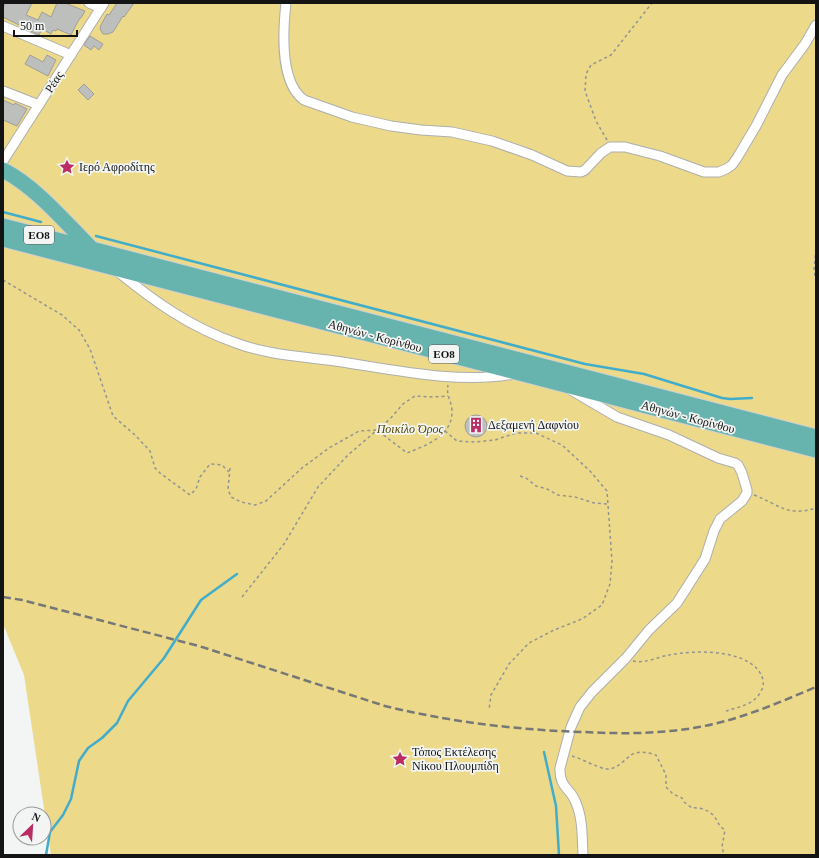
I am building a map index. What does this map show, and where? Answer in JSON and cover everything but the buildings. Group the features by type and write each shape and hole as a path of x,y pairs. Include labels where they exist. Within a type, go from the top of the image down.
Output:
{"highway":[{"path":"3,170 44,201 92,248"},
{"name":"Αθηνών - Κορίνθου","path":"3,226 816,437"},
{"name":"Αθηνών - Κορίνθου","path":"3,239 816,450"}],"street":[{"path":"89,3 102,6"},
{"path":"286,3 284,36 287,71 291,85 299,97 310,103 352,117 391,126 452,132 492,140 532,155 562,169 576,172 585,170 601,153 610,147 625,147 654,154 704,172 719,172 726,169 732,165 737,158 756,126 782,75 805,44 816,25"},
{"name":"Ρέας","path":"3,161 102,6"},
{"path":"3,26 71,55"},
{"path":"3,91 39,105"},
{"path":"113,268 142,292 179,317 197,327 236,344 271,352 450,377 492,377 520,373"},
{"path":"561,384 583,398 617,416 669,435 718,458 735,463 742,473 747,486 747,493 735,507 720,519 714,531 705,559 677,603 649,630 626,658 592,692 580,707 571,727 560,768 560,775 563,784 576,800 581,825 583,855"}],"path":[{"path":"610,147 596,121 585,92 586,74 591,65 611,56 652,3"},
{"path":"816,249 814,270 816,281"},
{"path":"3,280 62,315 79,330 90,349 113,416 135,435 150,451 155,468 160,473 190,495 196,489 200,477 210,464 222,465 230,472"},
{"path":"230,468 228,489 231,497 241,502 255,505 266,501 302,468 329,448 359,431 376,430 407,453 439,438 449,425 452,410 447,391 450,377"},
{"path":"242,597 284,544 318,487 348,454 390,419 403,404 415,396 448,396"},
{"path":"445,431 457,441 475,442 495,440 516,433 536,433 562,445 590,471 608,491 612,561 610,584 602,605 582,619 554,630 529,643 509,664 491,695 489,710"},
{"path":"520,476 526,478 536,486 558,495 574,497 594,503 608,504"},
{"path":"747,493 760,497 790,511 803,512 816,508"},
{"path":"626,658 635,662 642,662 674,654 708,653 732,655 750,663 762,676 764,684 762,690 751,703 726,712"},
{"path":"564,754 608,769 618,766 631,755 636,753 641,752 656,755 666,775 666,787 668,790 682,798 684,802 692,808 699,808 714,815 720,826 725,830 722,847 724,855"}],"green space":[{"name":"Ποικίλο Όρος","path":"3,3 816,3 816,855 51,855 50,846 52,846 52,806 44,806 24,675 3,624"}],"waterway":[{"path":"3,212 41,222"},
{"path":"96,236 585,364 644,374 722,398 752,398"},
{"path":"46,855 50,832 63,815 71,799 79,761 88,748 102,738 117,723 128,701 164,658 201,600 237,574"},
{"path":"544,752 556,806 559,855"}],"railway":[{"path":"3,597 22,600 199,646 385,706 434,717 509,727 613,733 642,733 685,729 729,720 773,705 816,687"}],"place":[{"name":"Ιερό Αφροδίτης","path":"67,167"},
{"name":"Δεξαμενή Δαφνίου","path":"476,425"},
{"name":"Τόπος Εκτέλεσης Νίκου Πλουμπίδη","path":"400,759"}]}
